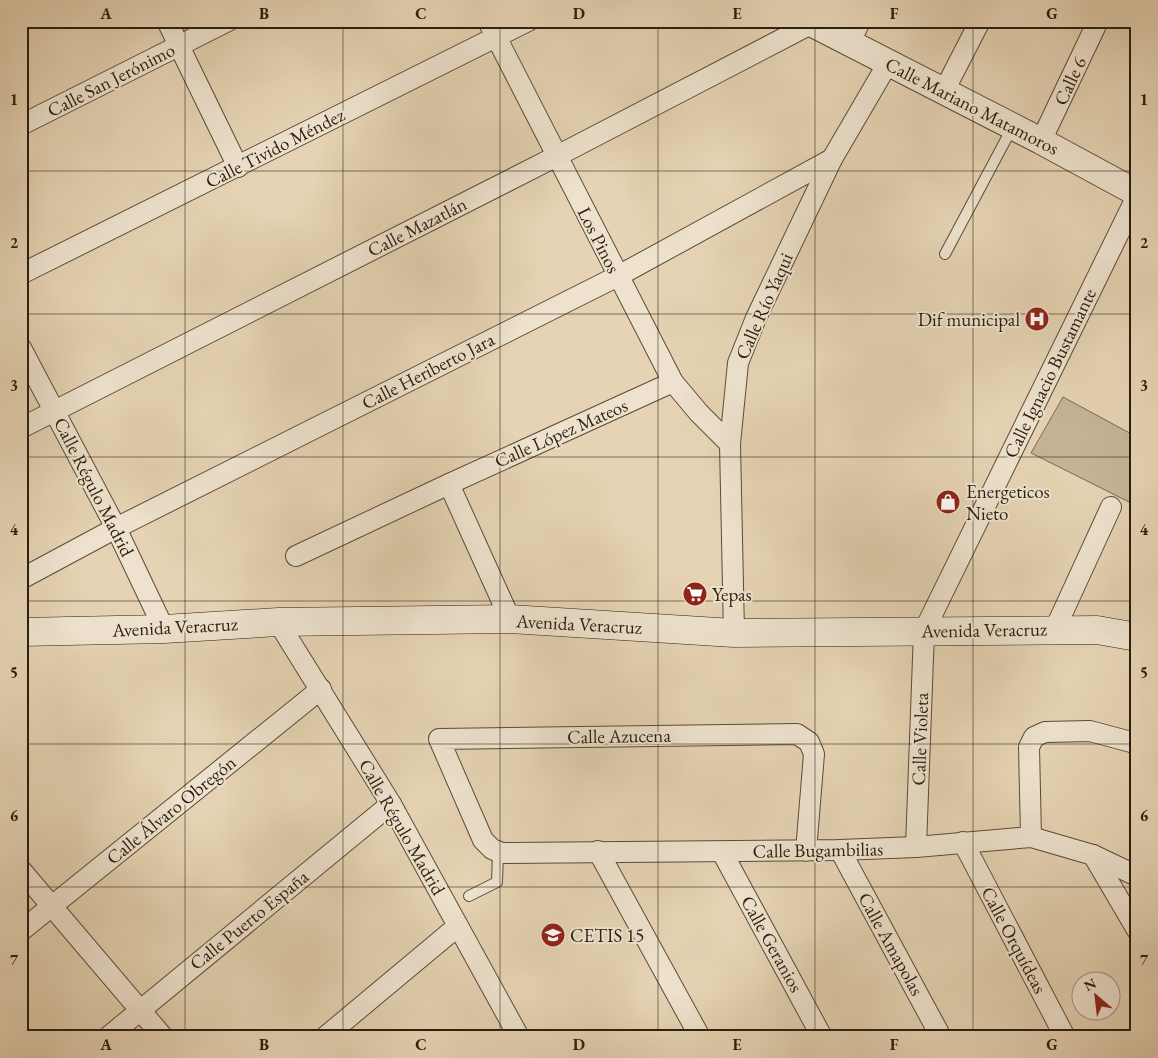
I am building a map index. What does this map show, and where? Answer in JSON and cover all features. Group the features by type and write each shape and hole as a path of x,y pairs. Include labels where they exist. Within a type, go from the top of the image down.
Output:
{"main road":[{"name":"Avenida Veracruz","path":"21,632 164,629 278,622 510,619 734,633 1055,629 1097,630 1137,637"}],"street":[{"path":"167,21 238,167"},
{"name":"Calle San Jerónimo","path":"21,125 228,21"},
{"name":"Calle Tivido Méndez","path":"21,274 238,167 492,29 528,21"},
{"path":"944,91 980,21"},
{"name":"Calle 6","path":"1041,141 1098,21"},
{"name":"Calle Mariano Matamoros","path":"809,22 855,32 888,63 1041,141 1137,194"},
{"name":"Calle Mazatlán","path":"21,428 557,156 809,22"},
{"name":"Los Pinos","path":"492,29 673,382 699,413 730,444"},
{"name":"Calle Río Yaqui","path":"734,633 730,444 738,363 756,318 832,159 888,63"},
{"name":"Calle Heriberto Jara","path":"21,579 116,528 618,276 832,159"},
{"name":"Calle Ignacio Bustamante","path":"924,630 1137,194"},
{"name":"Calle Régulo Madrid","path":"21,348 116,528 164,629"},
{"name":"Calle López Mateos","path":"296,556 448,484 673,382"},
{"path":"448,484 510,619"},
{"path":"1055,629 1111,508"},
{"name":"Calle Régulo Madrid","path":"278,622 391,804 519,1037"},
{"name":"Calle Violeta","path":"916,847 924,630"},
{"name":"Calle Álvaro Obregón","path":"21,931 321,689"},
{"path":"1031,837 1029,747 1034,737 1045,732 1090,731 1137,745"},
{"name":"Calle Azucena","path":"495,850 483,840 439,739 797,734 809,742 814,754 806,851"},
{"name":"Calle Puerto España","path":"108,1037 391,804"},
{"name":"Calle Bugambilias","path":"495,850 502,853 806,851 916,847 1031,837 1093,855 1136,874"},
{"name":"Calle Orquídeas","path":"963,842 1065,1037"},
{"name":"Calle Amapolas","path":"840,850 941,1037"},
{"path":"598,851 700,1037"},
{"name":"Calle Geranios","path":"722,852 822,1037"},
{"path":"1093,855 1137,930"},
{"path":"21,870 163,1037"},
{"path":"325,1037 458,926"}],"lane":[{"path":"945,254 1012,127"},
{"path":"469,896 497,882 495,850"}],"shaded area":[{"path":"1063,397 1137,437 1137,506 1031,453"}],"place":[{"name":"Dif municipal","path":"1037,319"},
{"name":"Energeticos Nieto","path":"948,502"},
{"name":"Yepas","path":"695,594"},
{"name":"CETIS 15","path":"553,935"}]}
